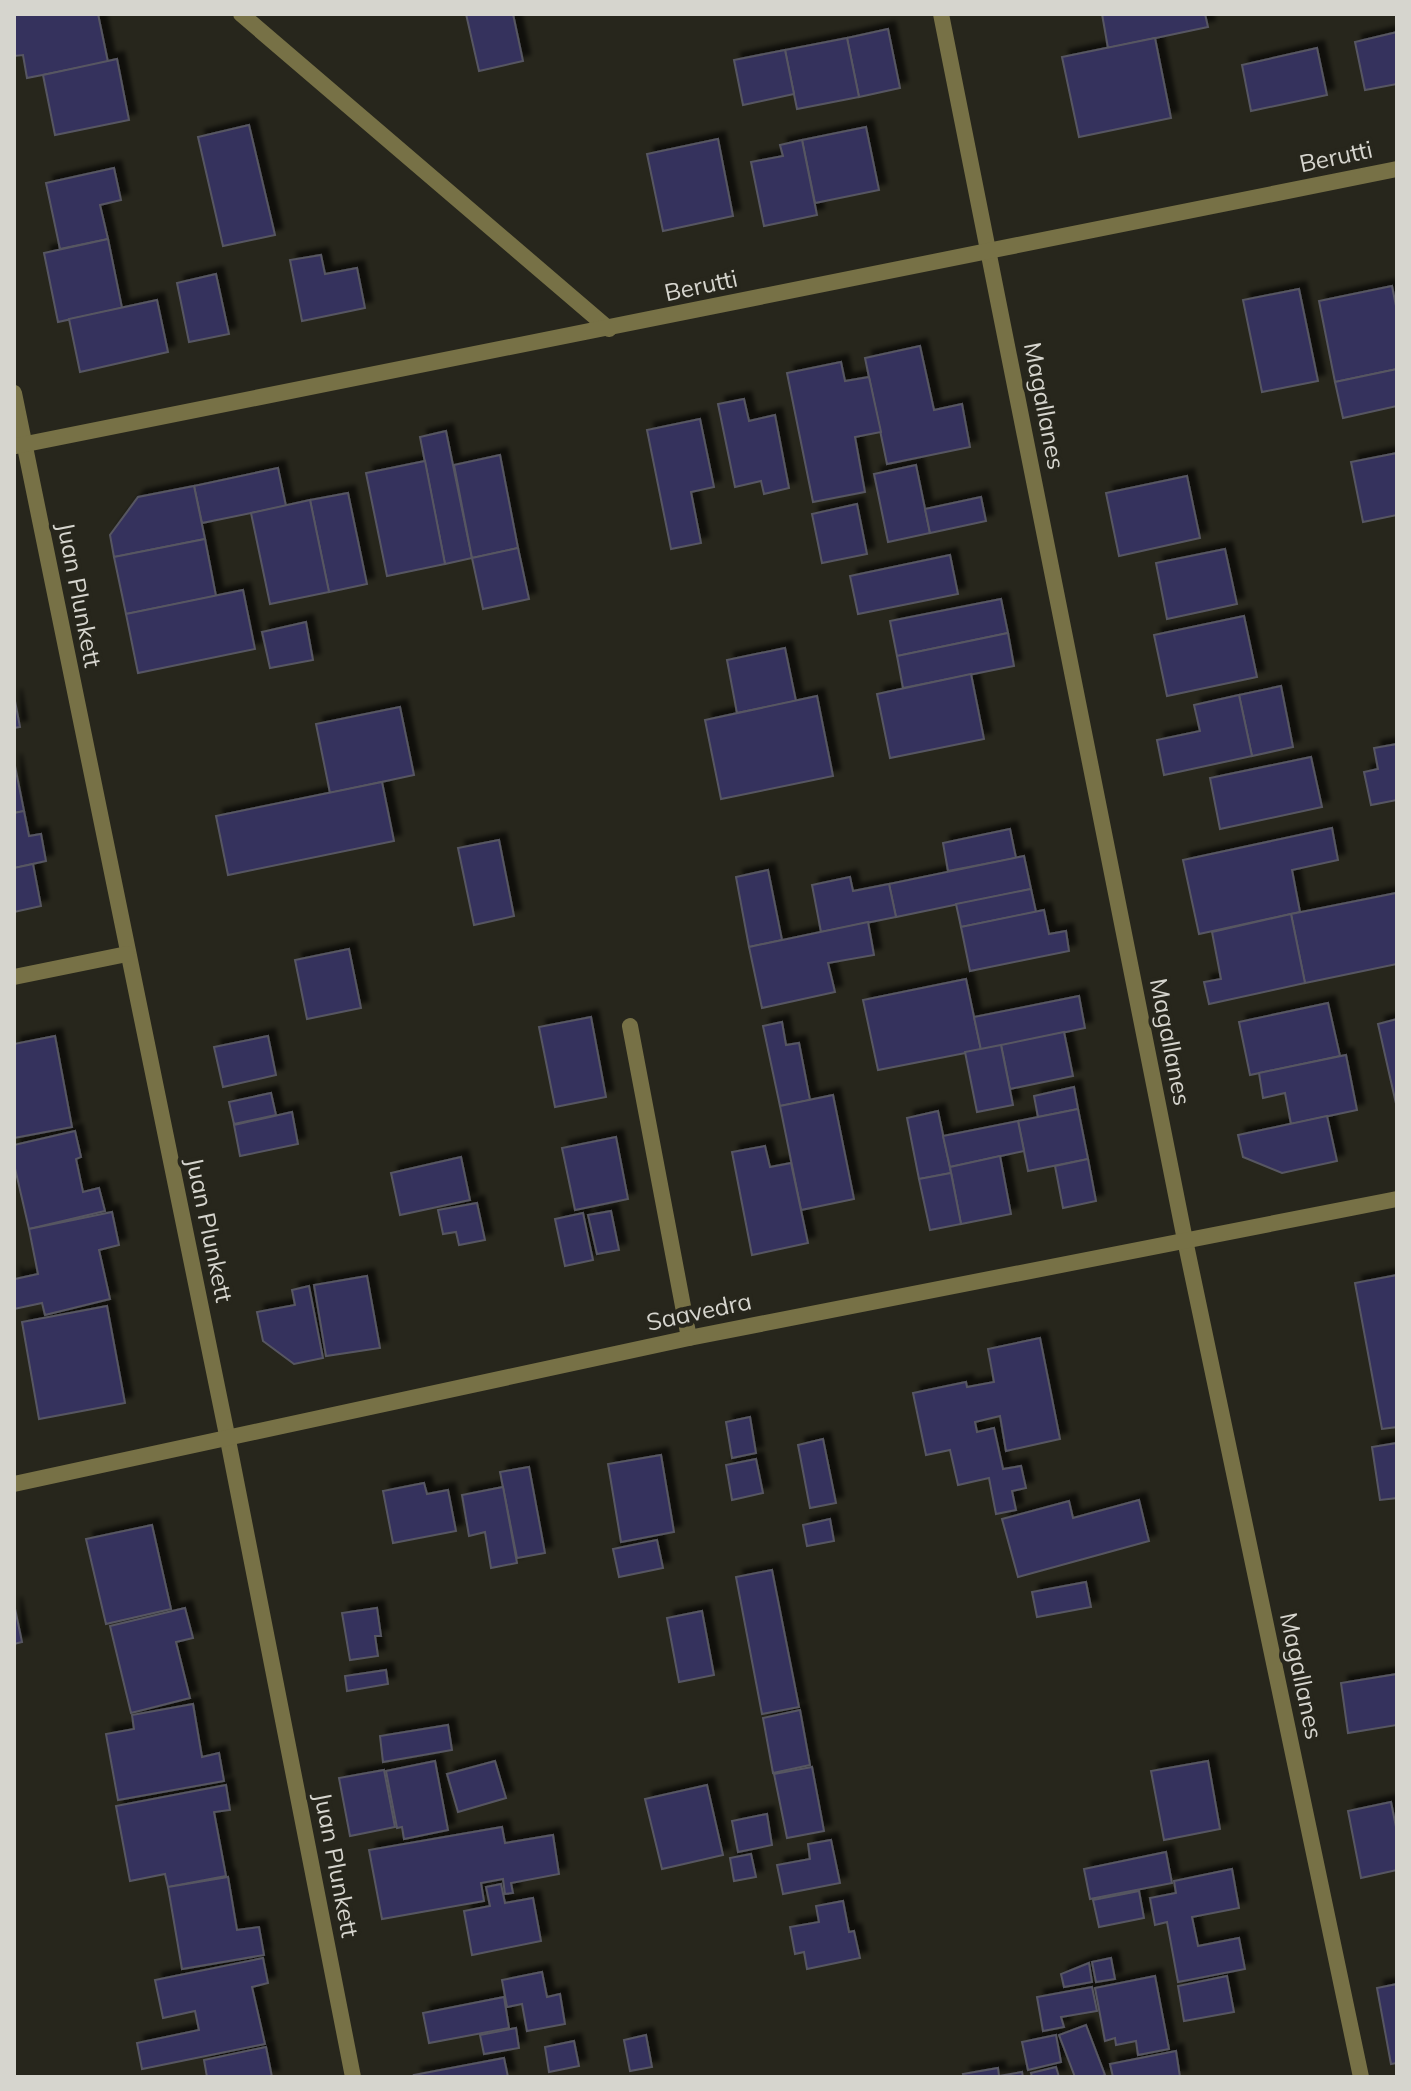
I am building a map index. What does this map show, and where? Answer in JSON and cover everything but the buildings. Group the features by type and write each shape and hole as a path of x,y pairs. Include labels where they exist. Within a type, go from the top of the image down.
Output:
{"street":[{"path":"241,14 609,329"},
{"name":"Magallanes","path":"941,14 1185,1240 1361,2077"},
{"name":"Berutti","path":"19,445 1397,169"},
{"name":"Juan Plunkett","path":"14,393 19,445 228,1440 353,2077"},
{"path":"14,977 127,954"},
{"path":"630,1026 689,1338"},
{"name":"Saavedra","path":"14,1484 689,1338 1397,1199"}]}
